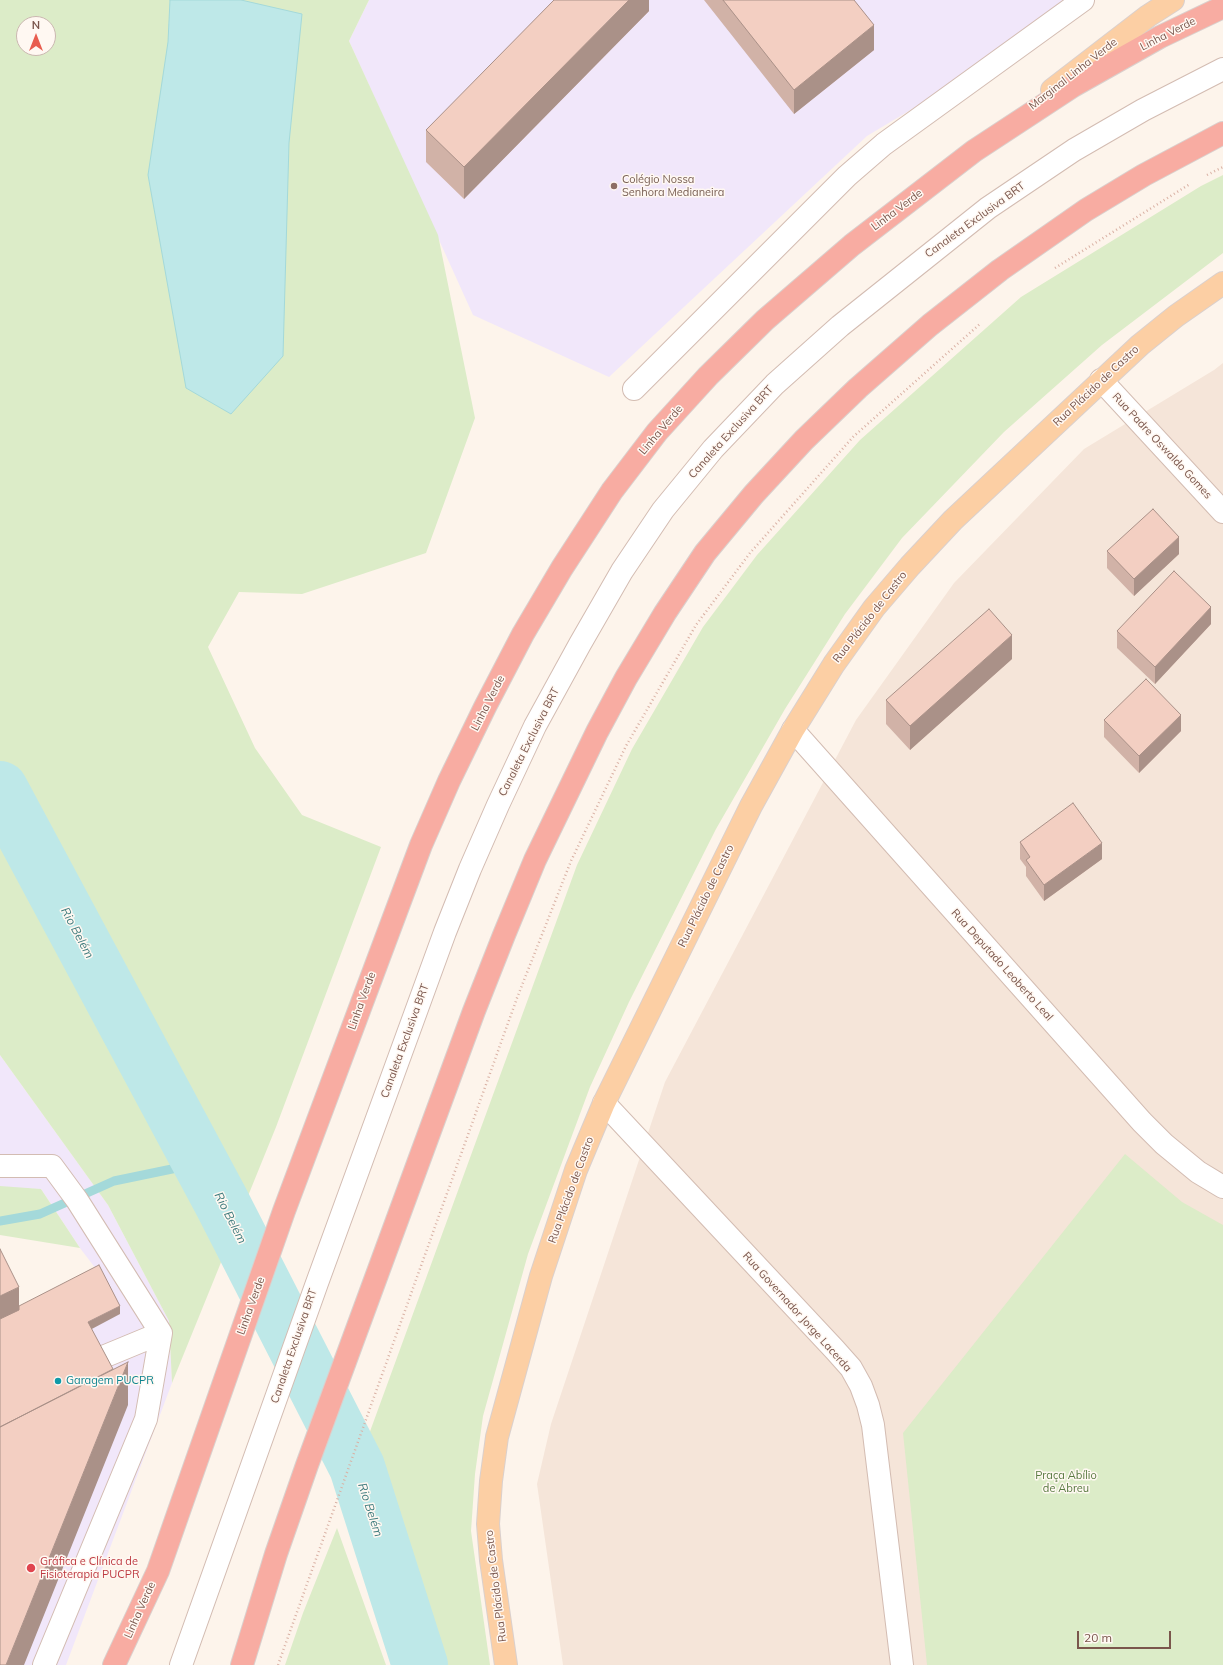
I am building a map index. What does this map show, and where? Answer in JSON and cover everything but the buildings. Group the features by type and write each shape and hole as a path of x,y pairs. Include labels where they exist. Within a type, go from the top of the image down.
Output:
{"highway":[{"name":"Linha Verde","path":"114,1665 158,1570 284,1211 421,845 449,781 523,634 562,568 612,492 653,438 708,376 765,320 852,245 974,151 1073,86 1160,37 1223,6"},
{"path":"242,1665 276,1554 307,1465 471,1019 535,860 597,732 626,678 664,614 705,553 754,494 804,440 858,388 930,325 1000,270 1086,210 1144,175 1223,133"}],"main road":[{"name":"Marginal Linha Verde","path":"974,151 1148,16 1173,0"},
{"name":"Rua Plácido de Castro","path":"506,1665 491,1567 488,1524 491,1481 497,1437 529,1320 556,1228 576,1170 604,1103 751,806 793,730 834,664 874,608 910,566 953,520 1140,344 1176,316 1223,283"}],"street":[{"path":"634,389 846,176 884,144 1083,0"},
{"name":"Canaleta Exclusiva BRT","path":"181,1665 279,1388 445,932 498,805 535,726 622,571 663,510 713,449 775,384 840,326 988,208 1074,150 1143,110 1223,69"},
{"name":"Rua Padre Oswaldo Gomes","path":"1101,380 1223,512"},
{"name":"Rua Deputado Leoberto Leal","path":"793,730 1142,1122 1164,1144 1198,1172 1223,1187"},
{"name":"Rua Governador Jorge Lacerda","path":"604,1103 851,1368 861,1386 873,1425 902,1665"},
{"path":"0,1166 52,1166 77,1200 161,1333 146,1419 44,1665"},
{"path":"103,1357 161,1333"}],"path":[{"path":"1203,177 1223,167"},
{"path":"1050,271 1197,180"},
{"path":"278,1665 296,1611 517,998 571,861 626,746 696,625 750,553 853,438 985,319"}],"shaded area":[{"name":"Colégio Nossa Senhora Medianeira","path":"369,0 1094,0 867,136 609,377 473,315 349,41"},
{"path":"1223,363 1223,1665 563,1665 537,1484 551,1424 665,1082 856,720 954,583 1084,449 1214,370"},
{"path":"0,1055 108,1205 169,1321 172,1383 66,1665 0,1665 99,1273 80,1248 41,1189 0,1188"}],"green space":[{"path":"0,0 369,0 349,41 438,235 475,418 426,553 302,594 239,592 208,647 255,748 302,815 381,847 276,1127 172,1383 169,1321 108,1205 0,1055"},
{"path":"1223,175 1223,253 1102,345 1004,432 902,538 845,614 785,709 716,829 629,1002 590,1087 528,1254 483,1416 475,1474 471,1531 490,1665 441,1665 357,1467 577,865 632,749 703,627 757,555 860,440 1021,297 1201,186"},
{"name":"Praça Abílio de Abreu","path":"1125,1154 1182,1202 1223,1225 1223,1665 927,1665 903,1433"},
{"path":"0,1186 41,1189 80,1248 0,1235"},
{"path":"337,1528 386,1665 285,1665 303,1613"}],"water":[{"path":"170,0 241,0 302,14 289,143 283,356 231,414 186,388 148,175 168,42"}],"waterway":[{"name":"Rio Belém","path":"0,789 222,1203 357,1467 420,1665"},
{"path":"0,1221 40,1214 114,1181 201,1163"}],"place":[{"name":"Colégio Nossa Senhora Medianeira","path":"614,186"},
{"name":"Garagem PUCPR","path":"58,1381"},
{"name":"Gráfica e Clínica de Fisioterapia PUCPR","path":"31,1568"}]}
